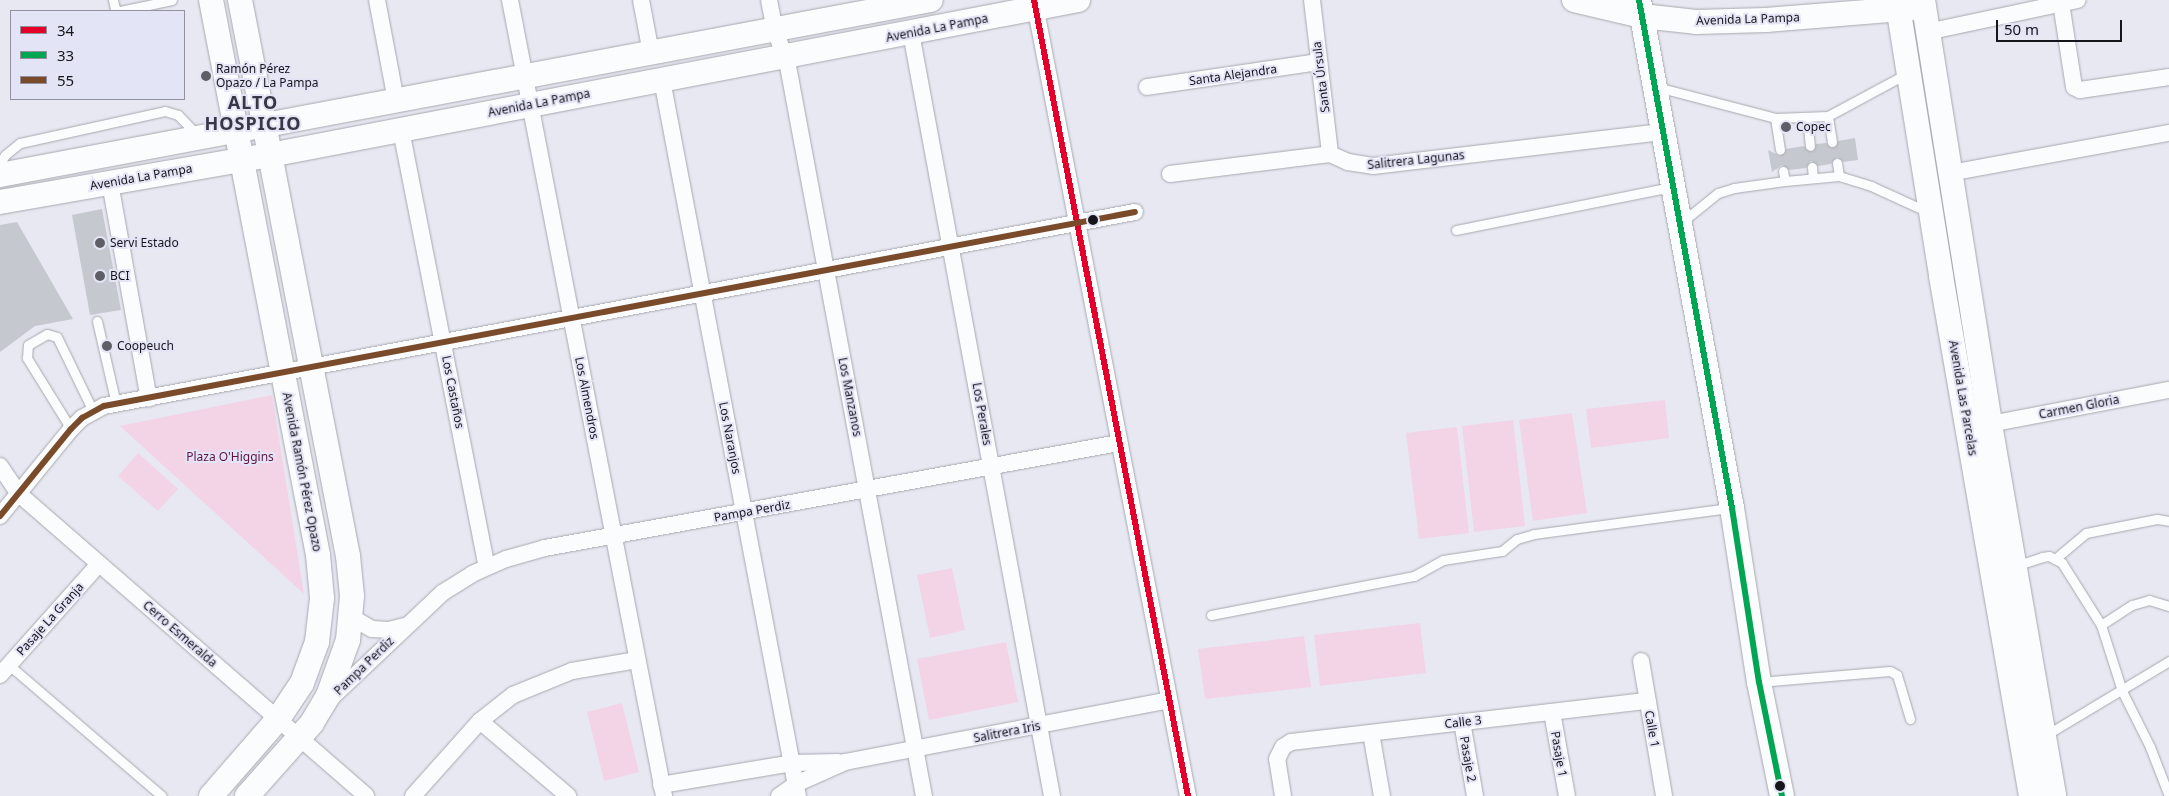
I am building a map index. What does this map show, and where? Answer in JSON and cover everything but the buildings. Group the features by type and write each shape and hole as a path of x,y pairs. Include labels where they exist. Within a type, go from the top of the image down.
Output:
{"street":[{"name":"Avenida Ramón Pérez Opazo","path":"211,0 318,555 322,598 317,642 311,663 291,702 211,796"},
{"path":"240,0 348,556 351,617 342,663 322,706 299,738 247,796"},
{"path":"376,0 396,101"},
{"name":"Los Almendros","path":"510,0 662,790"},
{"path":"640,0 651,53"},
{"name":"Los Manzanos","path":"769,0 775,30 786,56 924,796"},
{"path":"0,175 775,30 902,3 931,0"},
{"name":"Avenida La Pampa","path":"0,202 401,130 911,32 1034,4 1078,0"},
{"name":"Santa Úrsula","path":"1312,0 1330,154"},
{"name":"Avenida La Pampa","path":"1574,0 1641,8 1696,22 1923,3"},
{"path":"1927,32 2078,0"},
{"name":"Avenida Las Parcelas","path":"1923,3 1990,424 2054,796"},
{"path":"2061,3 2074,87 2080,90 2169,77"},
{"path":"1034,4 1188,796"},
{"name":"Avenida Las Parcelas","path":"1898,5 1931,214 2031,796"},
{"path":"1641,8 1732,508 1758,682 1782,796"},
{"name":"Los Perales","path":"911,32 1052,796"},
{"name":"Santa Alejandra","path":"1147,87 1319,62"},
{"name":"Los Naranjos","path":"662,80 797,790"},
{"name":"Los Castaños","path":"401,130 486,567"},
{"name":"Salitrera Lagunas","path":"1170,174 1330,154 1348,162 1373,166 1664,132"},
{"path":"1950,173 2169,133"},
{"path":"110,183 148,399"},
{"path":"0,516 71,429 93,411 116,404 1135,212"},
{"name":"Carmen Gloria","path":"1990,424 2169,390"},
{"name":"Pampa Perdiz","path":"322,706 442,593 486,567 525,553 1119,443"},
{"name":"Cerro Esmeralda","path":"0,466 19,494 366,796"},
{"name":"Pasaje La Granja","path":"4,670 99,564"},
{"name":"Pampa Perdiz","path":"351,617 365,626 380,630 405,626"},
{"path":"413,796 480,720 513,695 552,677 638,660"},
{"name":"Calle 1","path":"1641,661 1664,796"},
{"name":"Salitrera Iris","path":"662,790 792,763 845,762 1169,700"},
{"name":"Calle 3","path":"1283,796 1277,759 1280,750 1291,742 1648,701"},
{"name":"Pasaje 1","path":"1552,712 1567,796"},
{"path":"480,720 568,796"},
{"name":"Pasaje 2","path":"1462,722 1475,796"},
{"path":"1371,733 1382,796"},
{"name":"Salitrera Iris","path":"779,796 797,790 845,762"}],"lane":[{"path":"125,10 172,0"},
{"path":"1656,86 1775,118 1807,118 1828,116 1908,73"},
{"path":"0,163 5,155 20,143 165,111 178,115 200,138"},
{"path":"1828,116 1832,142"},
{"path":"1775,118 1780,150"},
{"path":"1807,118 1810,146"},
{"path":"1837,163 1839,176"},
{"path":"1812,167 1813,178"},
{"path":"1783,171 1785,181"},
{"path":"1681,224 1718,193 1734,188 1839,176 1871,186 1931,214"},
{"path":"1456,230 1674,187"},
{"path":"96,321 116,404"},
{"path":"71,429 27,358 28,346 47,334 57,337 93,411"},
{"path":"1211,614 1414,576 1443,560 1502,551 1517,539 1534,534 1732,508"},
{"path":"2056,559 2086,533 2157,519 2169,521"},
{"path":"2014,566 2042,557 2056,559 2101,625 2122,691 2150,747 2168,796"},
{"path":"2101,625 2132,604 2149,600 2167,601"},
{"path":"2044,736 2122,691 2169,661"},
{"path":"4,670 162,796"},
{"path":"1758,682 1890,670 1897,675 1910,720"}],"green space":[{"name":"Plaza O'Higgins","path":"272,395 304,594 120,426"},
{"path":"1665,400 1669,438 1591,448 1586,409"},
{"path":"1572,413 1587,513 1533,521 1519,420"},
{"path":"1513,420 1525,526 1474,532 1462,426"},
{"path":"1457,427 1469,533 1419,539 1406,433"},
{"path":"138,453 178,489 158,511 118,476"},
{"path":"952,568 965,630 930,638 917,575"},
{"path":"1420,623 1426,673 1320,686 1314,635"},
{"path":"1304,636 1311,687 1205,699 1198,649"},
{"path":"1006,642 1018,702 929,720 917,659"},
{"path":"622,703 639,772 604,781 587,712"}],"transit line":[{"name":"34","path":"1034,0 1188,796"},
{"name":"33","path":"1639,0 1732,508 1759,682 1782,796"},
{"name":"55","path":"0,516 71,429 82,418 104,406 1135,212"}],"place":[{"name":"Ramón Pérez Opazo / La Pampa","path":"206,76"},
{"name":"Copec","path":"1786,127"},
{"name":"Servi Estado","path":"100,243"},
{"name":"BCI","path":"100,276"},
{"name":"Coopeuch","path":"107,346"}],"district":[{"name":"ALTO HOSPICIO","path":"253,113"}]}
